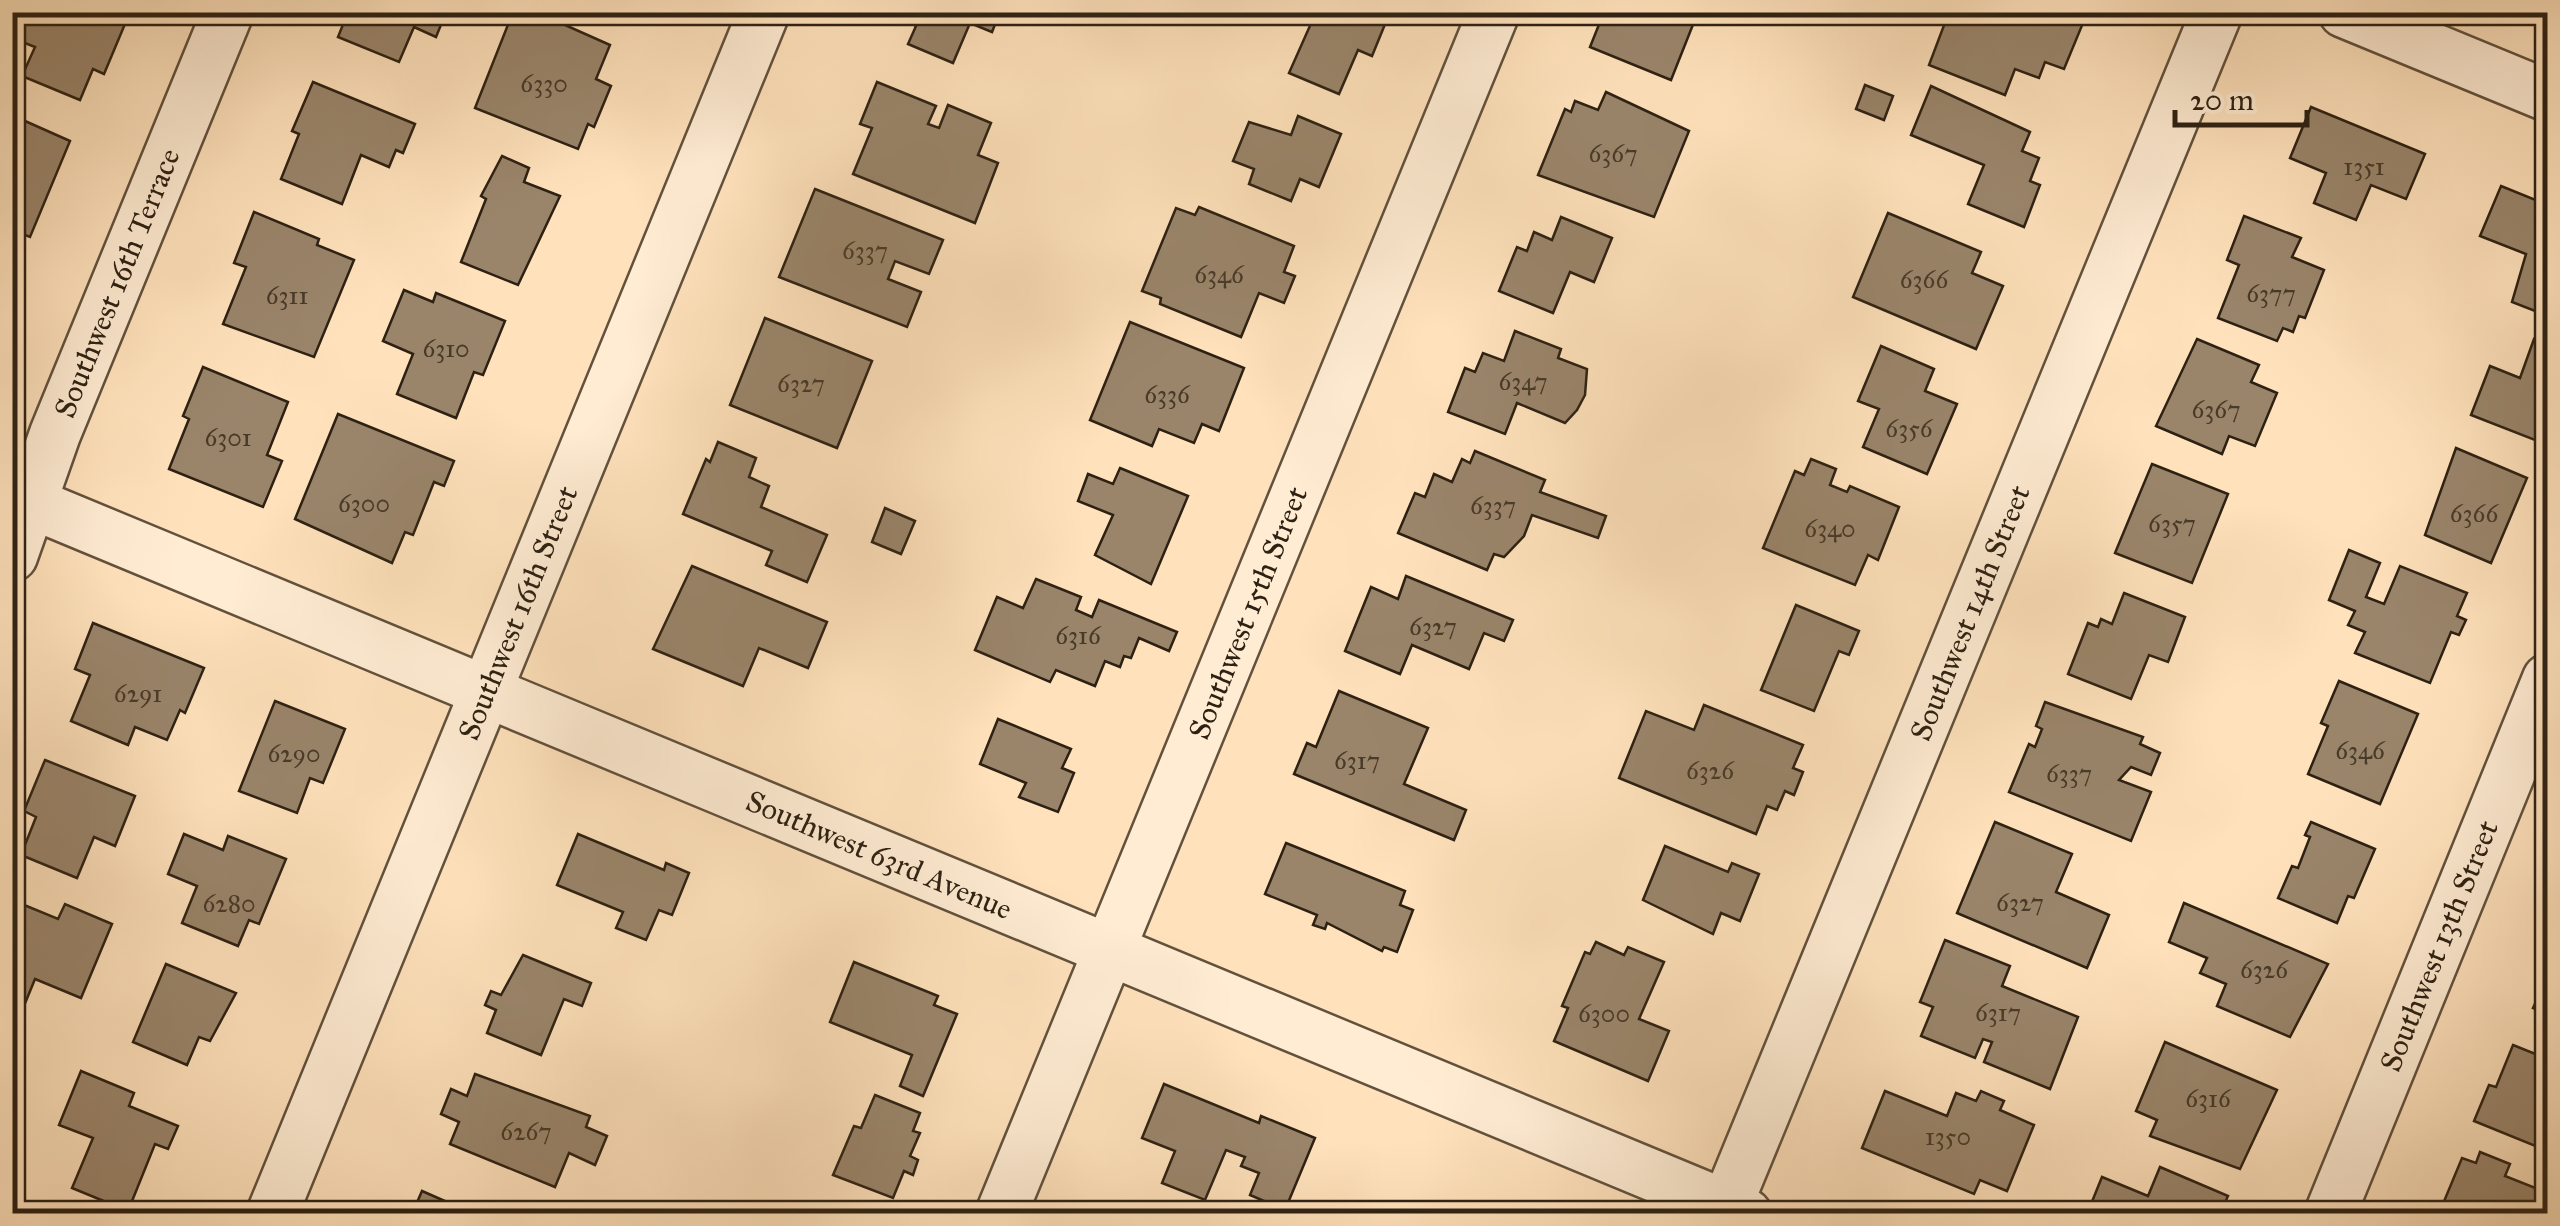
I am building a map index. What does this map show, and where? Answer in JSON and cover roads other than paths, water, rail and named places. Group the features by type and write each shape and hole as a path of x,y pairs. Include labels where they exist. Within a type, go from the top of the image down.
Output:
{"street":[{"name":"Southwest 16th Terrace","path":"12,556 22,499 228,12"},
{"name":"Southwest 16th Street","path":"272,1214 764,12"},
{"name":"Southwest 15th Street","path":"1002,1214 1494,12"},
{"name":"Southwest 14th Street","path":"1732,1211 2216,12"},
{"path":"2344,12 2548,96"},
{"name":"Southwest 63rd Avenue","path":"22,499 1732,1211"},
{"name":"Southwest 13th Street","path":"2330,1214 2548,679"}]}
